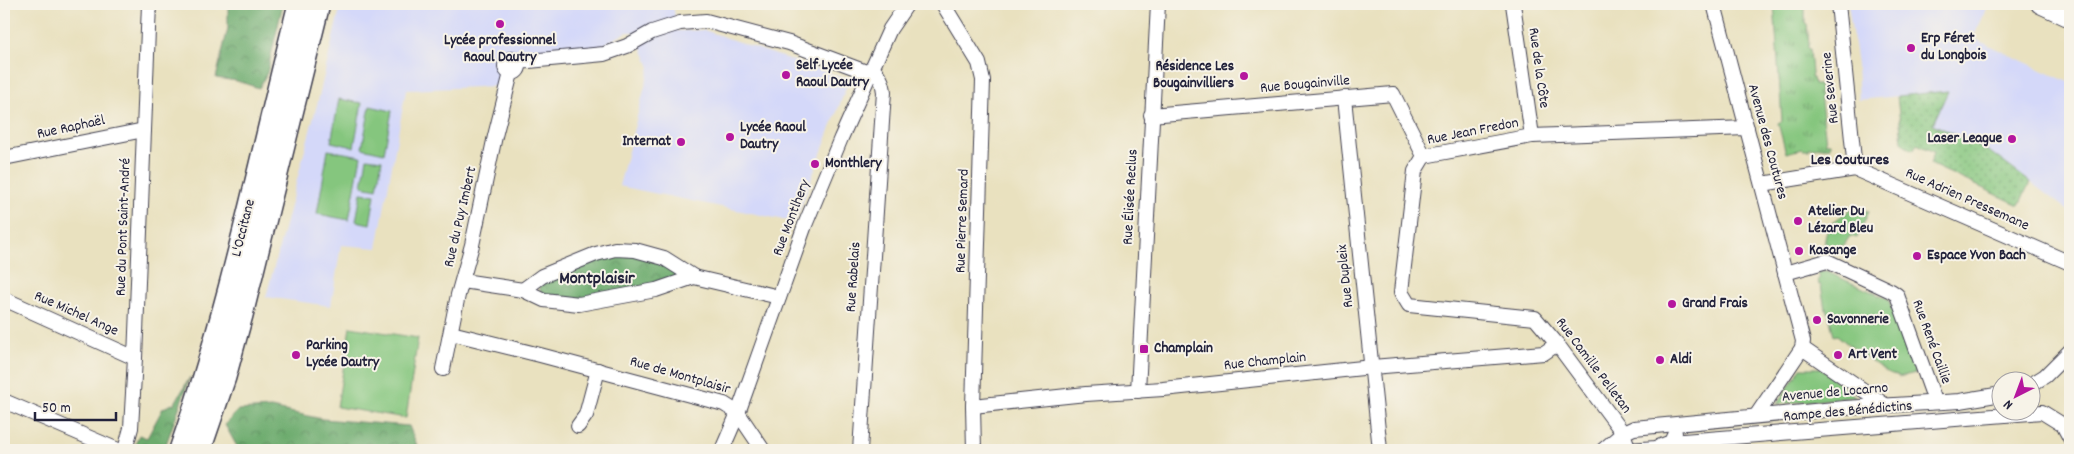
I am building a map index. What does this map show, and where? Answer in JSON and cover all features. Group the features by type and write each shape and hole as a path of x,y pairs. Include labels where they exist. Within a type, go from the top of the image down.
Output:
{"highway":[{"path":"287,52 293,4"},
{"name":"L'Occitane","path":"180,450 212,354 227,300 299,4"},
{"name":"L'Occitane","path":"200,450 225,377 242,315 319,4"}],"main road":[{"path":"2040,4 2070,18"}],"street":[{"name":"Rue du Pont Saint-André","path":"126,450 131,428 135,358 149,4"},
{"name":"Rue Montlhery","path":"722,450 738,413 805,225 857,99 890,29 907,4"},
{"name":"Rue Pierre Semard","path":"943,4 979,63 983,80 974,450"},
{"name":"Rue Élisée Reclus","path":"1138,391 1158,4"},
{"name":"Rue de la Côte","path":"1513,4 1532,136"},
{"name":"Avenue des Coutures","path":"1714,4 1803,341 1802,348"},
{"name":"Rue Severine","path":"1838,4 1855,169"},
{"name":"Rue du Puy Imbert","path":"443,369 458,295 463,282 514,67 604,54 626,46 652,32 680,23 706,21 789,43 870,70"},
{"name":"Rue Rabelais","path":"860,450 883,84 879,75 870,70"},
{"name":"Rue Bougainville","path":"1151,115 1393,94 1424,156"},
{"path":"857,99 870,98 882,106"},
{"name":"Rue Dupleix","path":"1344,98 1380,450"},
{"name":"Rue Jean Fredon","path":"1535,318 1409,304 1401,292 1415,172 1424,156 1532,136 1747,128"},
{"name":"Rue Raphaël","path":"4,158 144,130"},
{"path":"1762,184 1855,169"},
{"name":"Rue Adrien Pressemane","path":"1855,169 2070,262"},
{"path":"523,290 542,276 596,254 615,249 635,250 664,258 694,277 779,297"},
{"name":"Rue René Caillie","path":"1785,273 1827,261 1897,295 1934,401"},
{"path":"463,282 523,290 544,300 579,304 656,290 694,277"},
{"name":"Rue Michel Ange","path":"4,300 135,358"},
{"name":"Rue Camille Pelletan","path":"1535,318 1558,344 1623,433 1629,450"},
{"name":"Rue de Montplaisir","path":"451,333 724,404 733,408 738,413 763,450"},
{"name":"Rue Champlain","path":"974,406 1372,366 1544,354 1558,344"},
{"path":"1756,416 1802,348 1885,405"},
{"path":"2042,378 2070,351"},
{"path":"578,426 586,415 598,370"},
{"name":"Avenue de Locarno","path":"1623,433 1634,428 1671,424 1934,401 1960,401 1992,396"},
{"path":"4,401 118,450"},
{"name":"Rampe des Bénédictins","path":"1629,450 1656,448 1671,442 2042,412 2062,424 2070,438"},
{"path":"1671,424 1675,432 1671,442"},
{"path":"1596,450 1604,450 1623,433"}],"shaded area":[{"name":"Lycée Raoul Dautry","path":"341,4 673,4 677,31 704,30 849,80 795,222 619,186 650,67 635,32 627,32 594,50 500,57 501,86 406,90 377,248 341,245 331,306 266,297 319,97"},
{"path":"1848,4 1989,4 1973,38 2070,83 2070,212 1990,152 1933,124 1948,91 1859,100 1857,64"}],"green space":[{"path":"228,4 283,4 267,73 259,88 237,81 216,78 228,28"},
{"path":"1774,4 1805,4 1805,23 1807,24 1808,49 1810,49 1811,78 1813,78 1814,85 1819,85 1826,143 1830,143 1830,147 1809,148 1809,150 1802,149 1786,153 1778,123 1782,121"},
{"path":"1948,91 1933,124 1990,152 2030,182 2019,205 1930,164 1934,152 1917,144 1913,150 1905,146 1902,141 1897,96"},
{"path":"339,99 362,103 354,147 331,142"},
{"path":"370,106 392,111 384,153 362,148"},
{"path":"328,150 361,156 349,220 317,214"},
{"path":"367,158 382,160 377,189 362,186"},
{"path":"361,193 375,195 370,224 356,221"},
{"path":"1851,210 1869,211 1857,238 1850,236 1844,245 1825,249 1826,235 1831,225 1839,217"},
{"path":"613,253 639,255 678,272 680,276 659,283 576,300 541,293 539,286 567,270"},
{"path":"1818,272 1827,272 1888,299 1916,373 1898,377 1898,375 1888,372 1855,350 1837,335 1834,336 1827,308 1825,309 1821,285 1819,285 1818,279 1820,278"},
{"path":"350,327 418,338 406,418 337,407"},
{"path":"1801,368 1820,368 1856,397 1777,404"},
{"path":"190,377 164,450 133,450 139,435 147,438 163,408 175,403"},
{"path":"271,408 322,419 409,426 419,450 239,450 225,425 238,410"}],"place":[{"name":"Lycée professionnel Raoul Dautry","path":"500,24"},
{"name":"Erp Féret du Longbois","path":"1911,48"},
{"name":"Self Lycée Raoul Dautry","path":"786,75"},
{"name":"Résidence Les Bougainvilliers","path":"1244,76"},
{"name":"Lycée Raoul Dautry","path":"730,137"},
{"name":"Laser League","path":"2012,139"},
{"name":"Internat","path":"681,142"},
{"name":"Monthlery","path":"815,164"},
{"name":"Atelier Du Lézard Bleu","path":"1798,221"},
{"name":"Kasange","path":"1799,251"},
{"name":"Espace Yvon Bach","path":"1917,256"},
{"name":"Grand Frais","path":"1672,304"},
{"name":"Savonnerie","path":"1817,320"},
{"name":"Champlain","path":"1144,349"},
{"name":"Parking Lycée Dautry","path":"296,355"},
{"name":"Art Vent","path":"1838,355"},
{"name":"Aldi","path":"1660,360"}],"district":[{"name":"Les Coutures","path":"1850,160"},
{"name":"Montplaisir","path":"597,279"}]}
